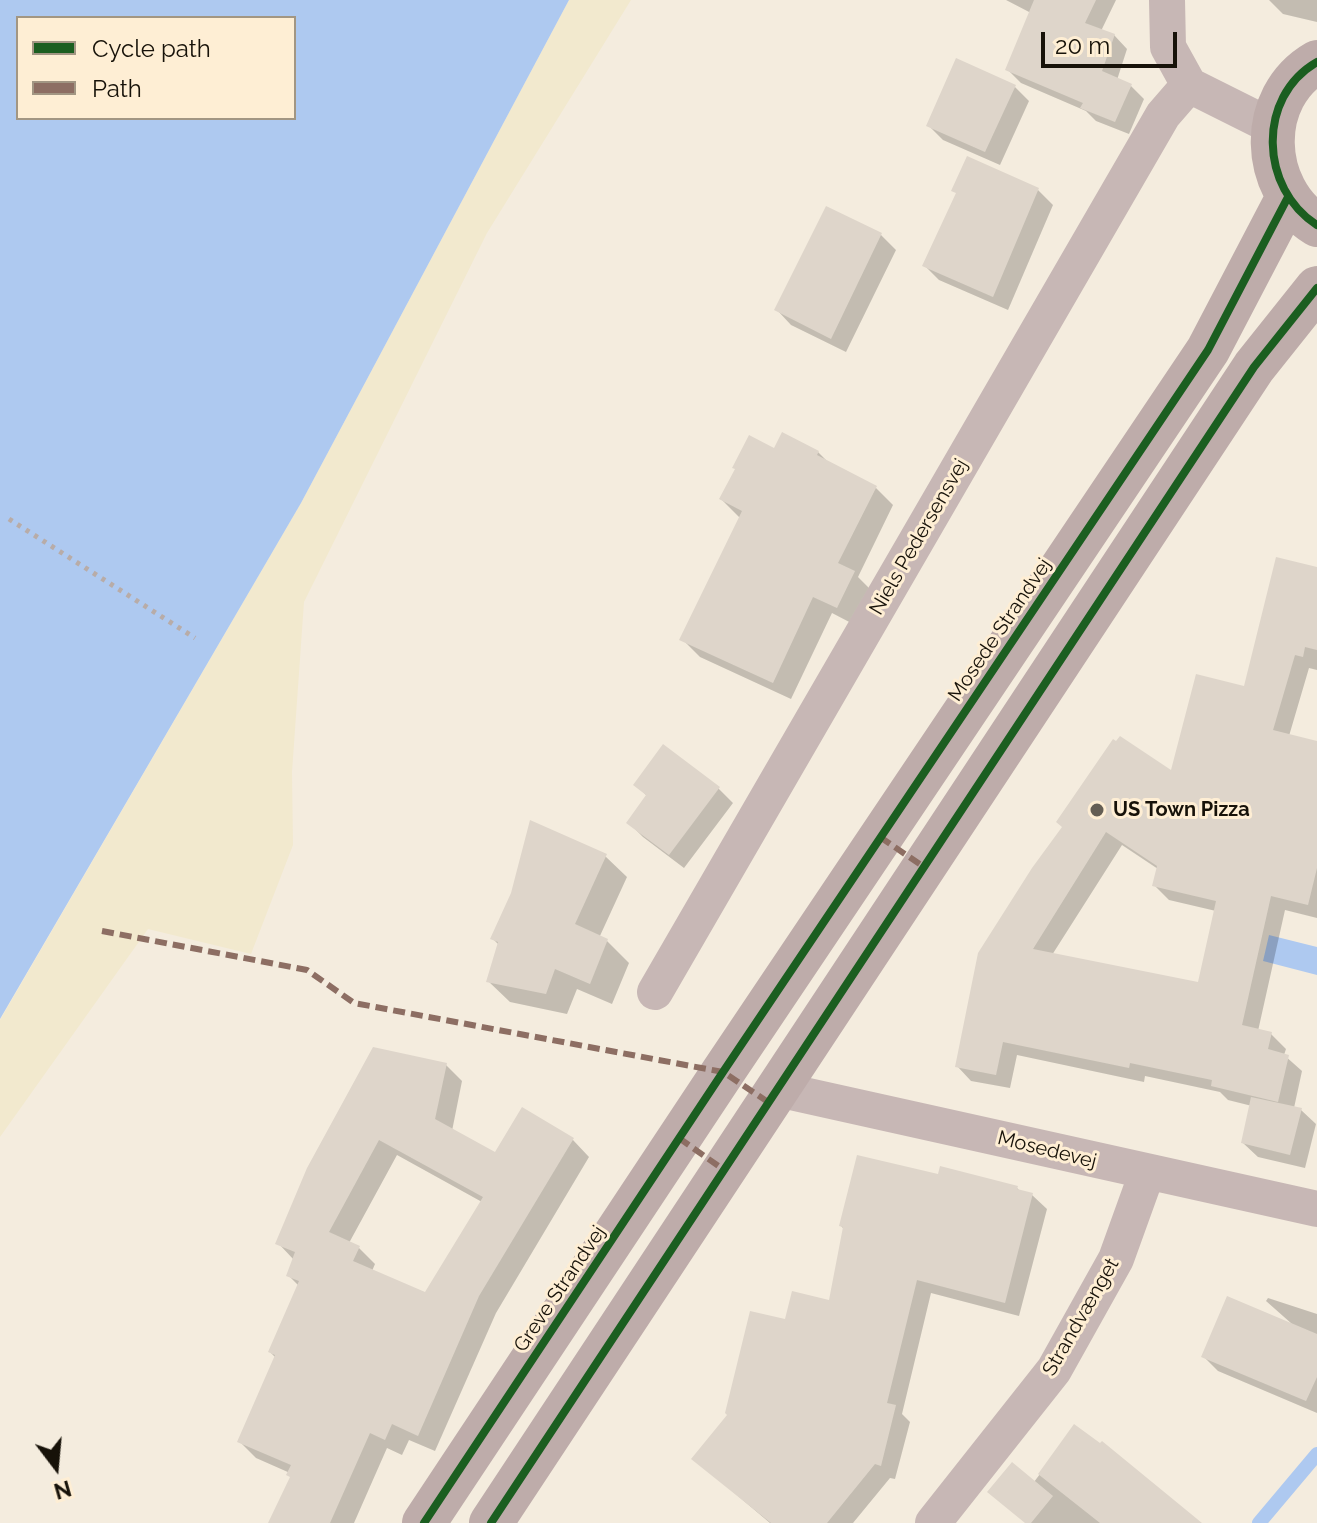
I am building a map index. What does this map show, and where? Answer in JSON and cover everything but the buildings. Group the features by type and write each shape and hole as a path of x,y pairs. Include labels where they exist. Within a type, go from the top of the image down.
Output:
{"main road":[{"path":"1302,211 1277,175 1272,151 1273,127 1280,104 1293,82 1317,62"},
{"name":"Mosede Strandvej","path":"723,1072 1302,211"},
{"path":"491,1523 1254,367 1317,288"},
{"name":"Greve Strandvej","path":"424,1523 723,1072"}],"street":[{"path":"1167,0 1168,47 1189,85 1273,127"},
{"name":"Niels Pedersensvej","path":"655,992 1163,115 1189,85"},
{"name":"Mosedevej","path":"777,1089 1317,1209"},
{"name":"Strandvænget","path":"933,1523 1054,1370 1116,1259 1147,1173"}],"path":[{"path":"9,519 195,638"}],"sand":[{"path":"569,0 631,0 487,233 304,602 292,772 293,845 251,954 148,929 0,1137 0,1020 301,503"}],"water":[{"path":"0,0 569,0 301,503 0,1019"},
{"path":"1269,935 1317,947 1317,975 1263,961"}],"waterway":[{"path":"1259,1523 1317,1454"}],"marked path":[{"path":"880,837 924,867"},
{"path":"102,931 307,970 354,1003 723,1072 768,1102"},
{"path":"679,1138 724,1170"}],"cycle path":[{"path":"1317,62 1297,78 1283,97 1275,119 1273,143 1276,167 1284,189 1298,209 1317,225"},
{"path":"424,1523 1208,350 1288,197"},
{"path":"491,1523 1254,367 1317,288"}],"place":[{"name":"US Town Pizza","path":"1097,810"}]}
